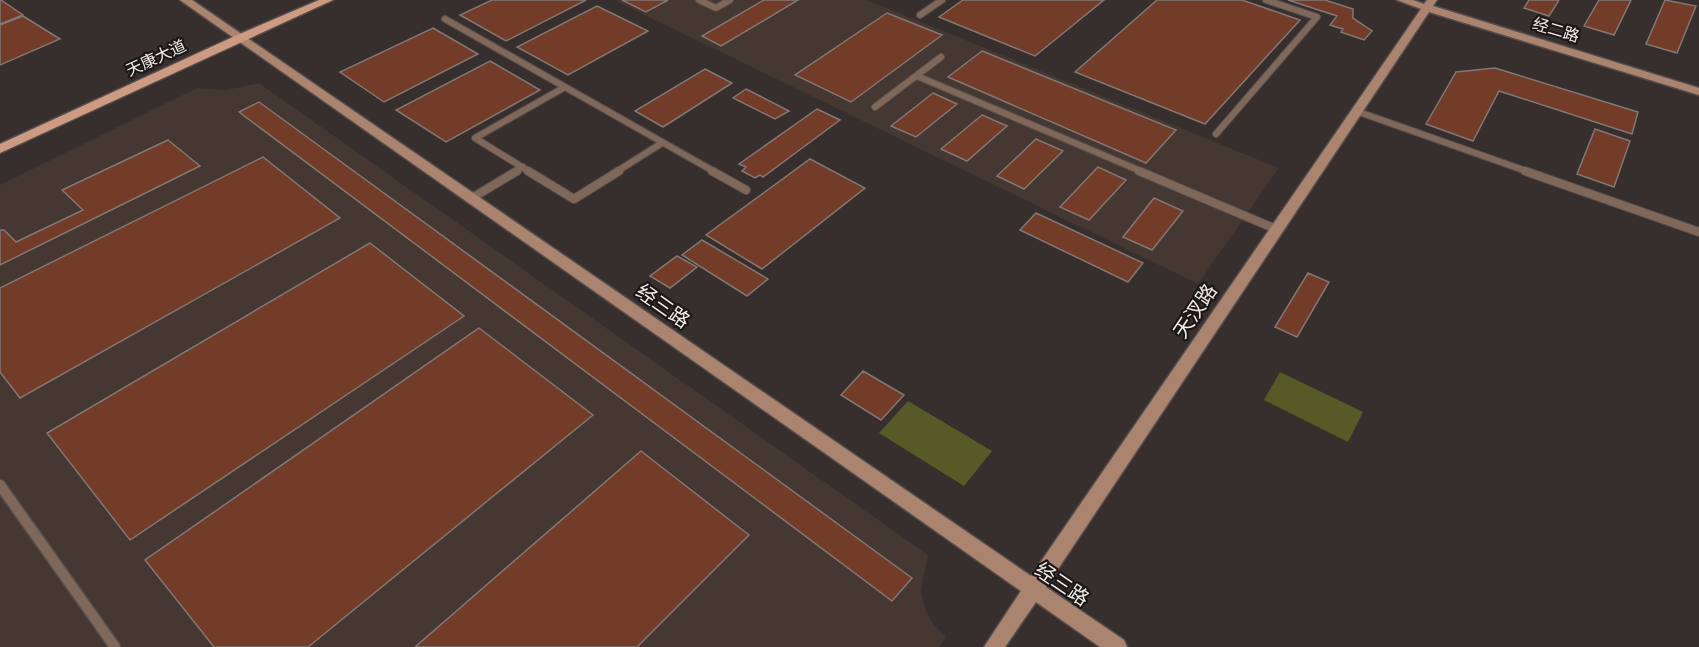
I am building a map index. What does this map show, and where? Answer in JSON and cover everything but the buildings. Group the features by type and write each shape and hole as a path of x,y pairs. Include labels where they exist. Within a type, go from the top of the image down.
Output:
{"main road":[{"name":"天康大道","path":"0,149 311,0"},
{"name":"天康大道","path":"0,140 236,36 328,0"}],"street":[{"name":"经三路","path":"185,0 1117,647"},
{"name":"经二路","path":"1402,0 1428,2 1699,85"},
{"name":"经二路","path":"1428,2 1699,92"},
{"name":"天汊路","path":"994,647 1428,2"}],"lane":[{"path":"699,0 717,8 730,0"},
{"path":"920,15 942,0"},
{"path":"1216,134 1317,17 1266,0"},
{"path":"445,19 746,190"},
{"path":"875,107 941,57"},
{"path":"917,76 1276,229"},
{"path":"565,87 475,138 574,199 662,143"},
{"path":"1356,111 1699,232"},
{"path":"472,198 523,167"},
{"path":"0,485 115,647"}],"shaded area":[{"path":"614,0 867,0 1279,168 1198,284"},
{"path":"259,83 928,555 921,590 925,609 934,625 946,637 939,647 0,647 0,185 197,88 226,90"}],"green space":[{"path":"1280,372 1363,412 1348,442 1264,400"},
{"path":"908,401 992,451 964,486 879,433"}]}
